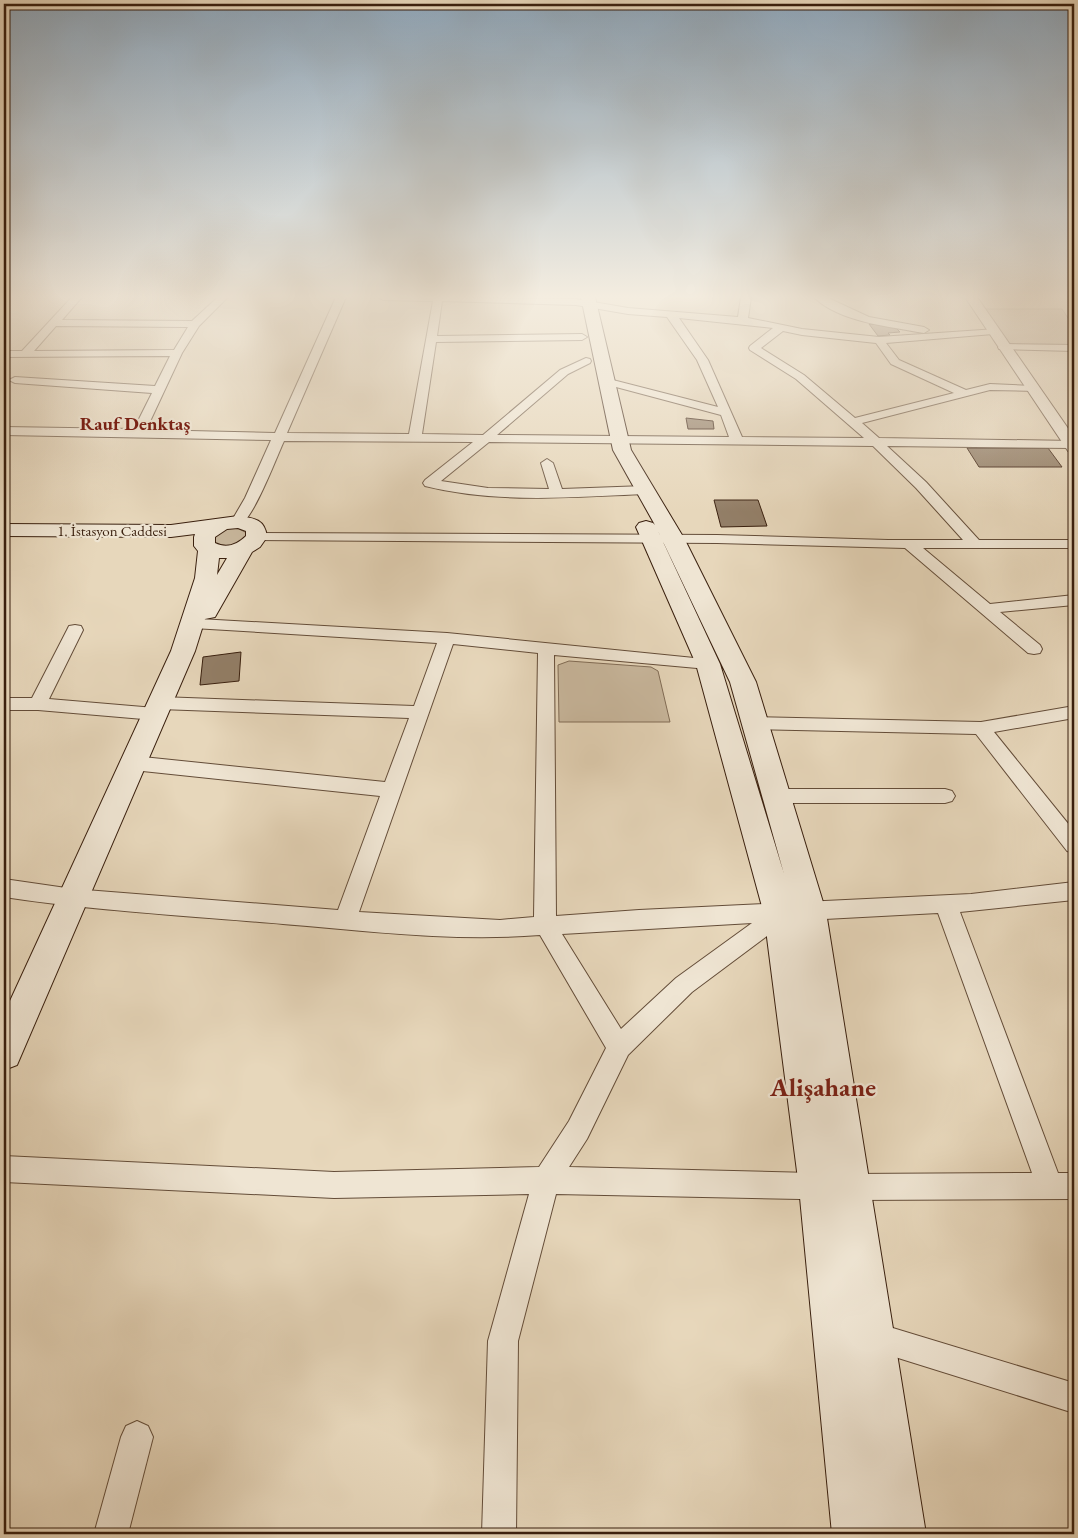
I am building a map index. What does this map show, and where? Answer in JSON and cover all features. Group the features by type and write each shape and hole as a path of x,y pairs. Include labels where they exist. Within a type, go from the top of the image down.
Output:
{"main road":[{"path":"588,369 605,430 622,450 636,490 743,682 777,796 835,1187 857,1534"},
{"path":"602,369 605,381 605,430"},
{"path":"4,1053 183,652 250,543 256,528 246,523 228,523 207,532 203,541 207,547 206,578 183,652"},
{"name":"1. İstasyon Caddesi","path":"4,530 171,531 228,523"},
{"name":"1. İstasyon Caddesi","path":"4,539 160,541 207,547 222,552 250,543"},
{"path":"663,540 795,913"},
{"path":"835,1187 873,1337 902,1534"}],"street":[{"path":"138,433 169,369"},
{"path":"228,523 252,498 309,369"},
{"path":"415,438 426,369"},
{"path":"570,369 564,372 430,483 488,492 557,494 636,490"},
{"path":"709,369 737,442"},
{"path":"787,369 800,377 877,443 921,485 975,544"},
{"path":"910,369 967,394"},
{"path":"1019,369 1071,439"},
{"path":"15,380 158,390"},
{"path":"605,381 726,413"},
{"path":"852,422 990,387 1033,389"},
{"path":"4,431 279,437 486,438 605,430 737,442 877,443 1071,439"},
{"path":"547,463 557,494"},
{"path":"250,543 663,540 909,544 1074,544"},
{"path":"909,544 1034,649"},
{"path":"987,609 1074,600"},
{"path":"199,624 447,638 708,664"},
{"path":"38,704 75,630"},
{"path":"345,920 447,638"},
{"path":"546,649 545,926 619,1047"},
{"path":"4,704 420,712"},
{"path":"755,723 981,728 1074,712"},
{"path":"981,728 1074,845"},
{"path":"133,763 392,790"},
{"path":"777,796 945,796"},
{"path":"4,888 73,898 345,920 500,929 639,919 946,905 1074,891"},
{"path":"4,1169 334,1185 546,1180 835,1187 1062,1186 946,905"},
{"path":"499,1534 503,1341 546,1180 578,1130 619,1047 684,985 795,913"},
{"path":"873,1337 1074,1398"},
{"path":"111,1534 137,1437"}],"shaded area":[{"path":"235,527 247,533 245,539 231,547 215,545 211,537 218,531"},
{"path":"569,661 651,667 658,671 670,722 559,722 558,665"}],"building":[{"path":"686,418 713,421 714,429 688,429"},
{"path":"967,448 1048,448 1062,467 979,467"},
{"path":"714,500 758,500 767,526 721,527"},
{"path":"241,652 239,681 200,685 203,657"}],"district":[{"name":"Rauf Denktaş","path":"135,423"},
{"name":"Alişahane","path":"823,1087"}]}
